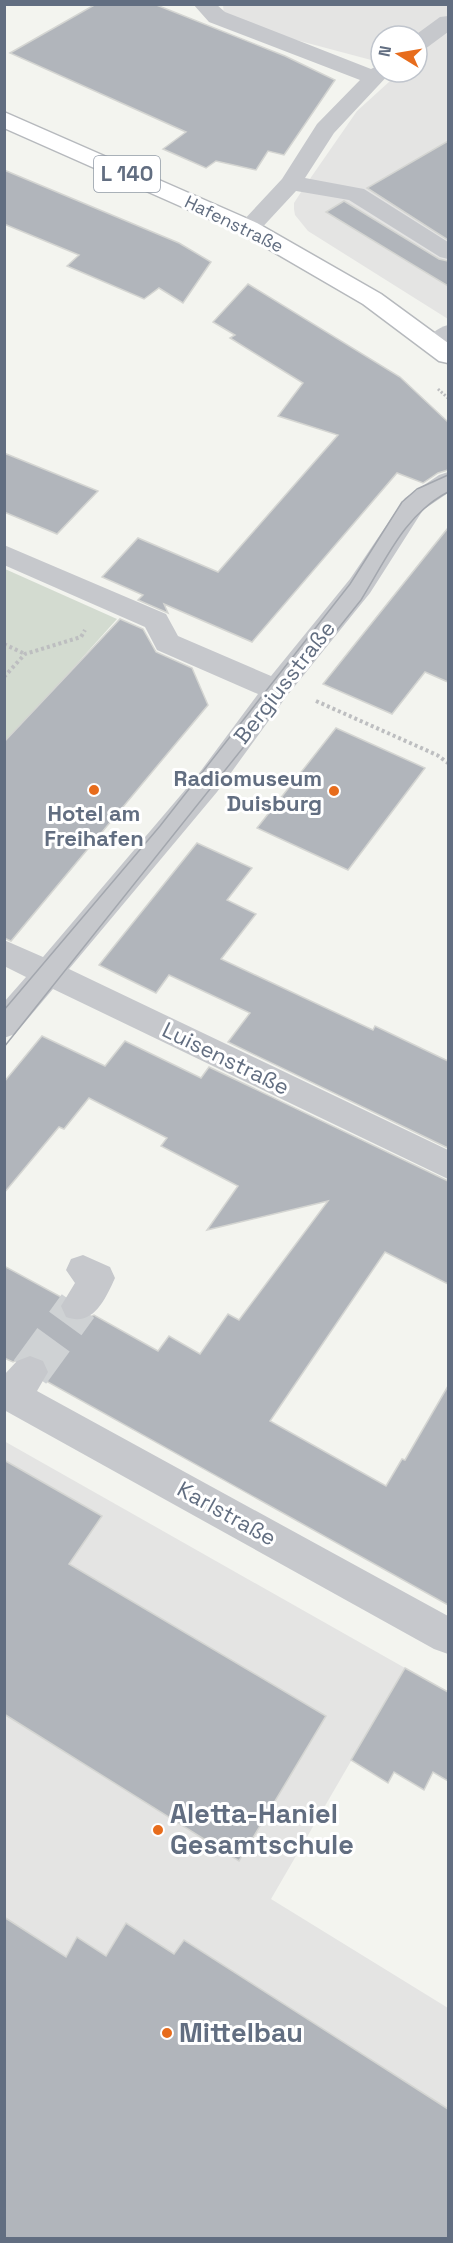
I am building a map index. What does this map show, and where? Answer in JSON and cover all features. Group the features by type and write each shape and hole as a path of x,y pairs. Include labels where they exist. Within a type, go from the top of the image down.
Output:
{"main road":[{"name":"Hafenstraße","path":"4,119 249,228 372,299 444,344"}],"street":[{"path":"203,4 218,17 369,71"},
{"path":"429,35 448,22"},
{"path":"249,228 291,183 325,129 369,82"},
{"path":"291,183 356,194 448,252"},
{"name":"Bergiusstraße","path":"4,1025 207,784 276,690 360,586 414,504 448,481"},
{"path":"4,554 156,621 167,644 276,690"},
{"name":"Luisenstraße","path":"4,952 448,1165"},
{"path":"78,1306 98,1278 83,1270"},
{"name":"Karlstraße","path":"16,1386 448,1636"}],"path":[{"path":"4,676 25,654 81,637 101,597"},
{"path":"4,644 25,654"},
{"path":"276,690 289,689 437,755 448,764"}],"shaded area":[{"path":"223,5 448,5 448,319 308,231 295,215 294,209 294,203 357,111 387,84 429,84 429,24 369,24 369,59 281,36 224,15"},
{"path":"5,569 117,619 5,744"},
{"name":"Aletta-Haniel Gesamtschule","path":"4,1441 405,1668 271,1899 448,2008 448,2238 5,2238"}],"building":[{"path":"96,4 154,4 285,56 335,80 284,155 268,151 256,170 216,161 206,168 163,149 186,132 10,53"},
{"path":"448,141 448,240 367,188"},
{"path":"4,170 179,243 211,262 183,303 159,288 144,299 67,266 79,255 4,224"},
{"path":"344,201 439,259 448,261 448,286 326,212"},
{"path":"248,284 400,377 448,422 448,470 438,473 423,483 397,473 252,642 164,604 168,613 138,600 143,595 102,577 138,538 218,572 338,435 278,416 303,383 230,338 235,335 213,322"},
{"path":"4,453 98,491 57,534 4,512"},
{"path":"448,528 448,682 425,672 392,714 323,684"},
{"path":"120,619 143,629 156,652 192,668 208,705 11,941 4,938 4,742"},
{"path":"336,728 425,768 348,870 257,828"},
{"path":"197,843 252,868 227,900 256,914 221,959 373,1030 375,1026 448,1061 448,1148 228,1042 250,1013 169,975 156,993 99,965"},
{"path":"42,1036 105,1066 125,1041 201,1078 209,1067 448,1181 448,1284 385,1252 270,1421 386,1486 402,1459 405,1460 448,1386 448,1605 46,1381 50,1371 44,1359 31,1354 13,1362 4,1358 4,1266 63,1298 59,1307 66,1319 84,1320 94,1315 158,1351 169,1336 200,1354 228,1314 239,1320 328,1201 207,1230 238,1186 161,1146 167,1138 89,1098 64,1129 59,1127 4,1193 4,1082"},
{"path":"4,1460 102,1516 69,1564 326,1716 239,1861 4,1714"},
{"path":"405,1668 448,1692 448,1781 433,1772 424,1790 394,1772 388,1783 351,1760"},
{"name":"Mittelbau","path":"4,1917 66,1957 77,1937 106,1956 126,1923 174,1954 184,1940 448,2109 448,2238 4,2238"}],"tunnel":[{"path":"30,1372 78,1306"}],"tram line":[{"path":"4,1010 160,826 350,584 402,502 417,489 448,475"},
{"path":"4,1047 361,600 388,554 408,526 419,513 448,492"}],"place":[{"name":"Hotel am Freihafen","path":"94,790"},
{"name":"Radiomuseum Duisburg","path":"334,791"},
{"name":"Aletta-Haniel Gesamtschule","path":"158,1830"},
{"name":"Mittelbau","path":"167,2033"}]}
